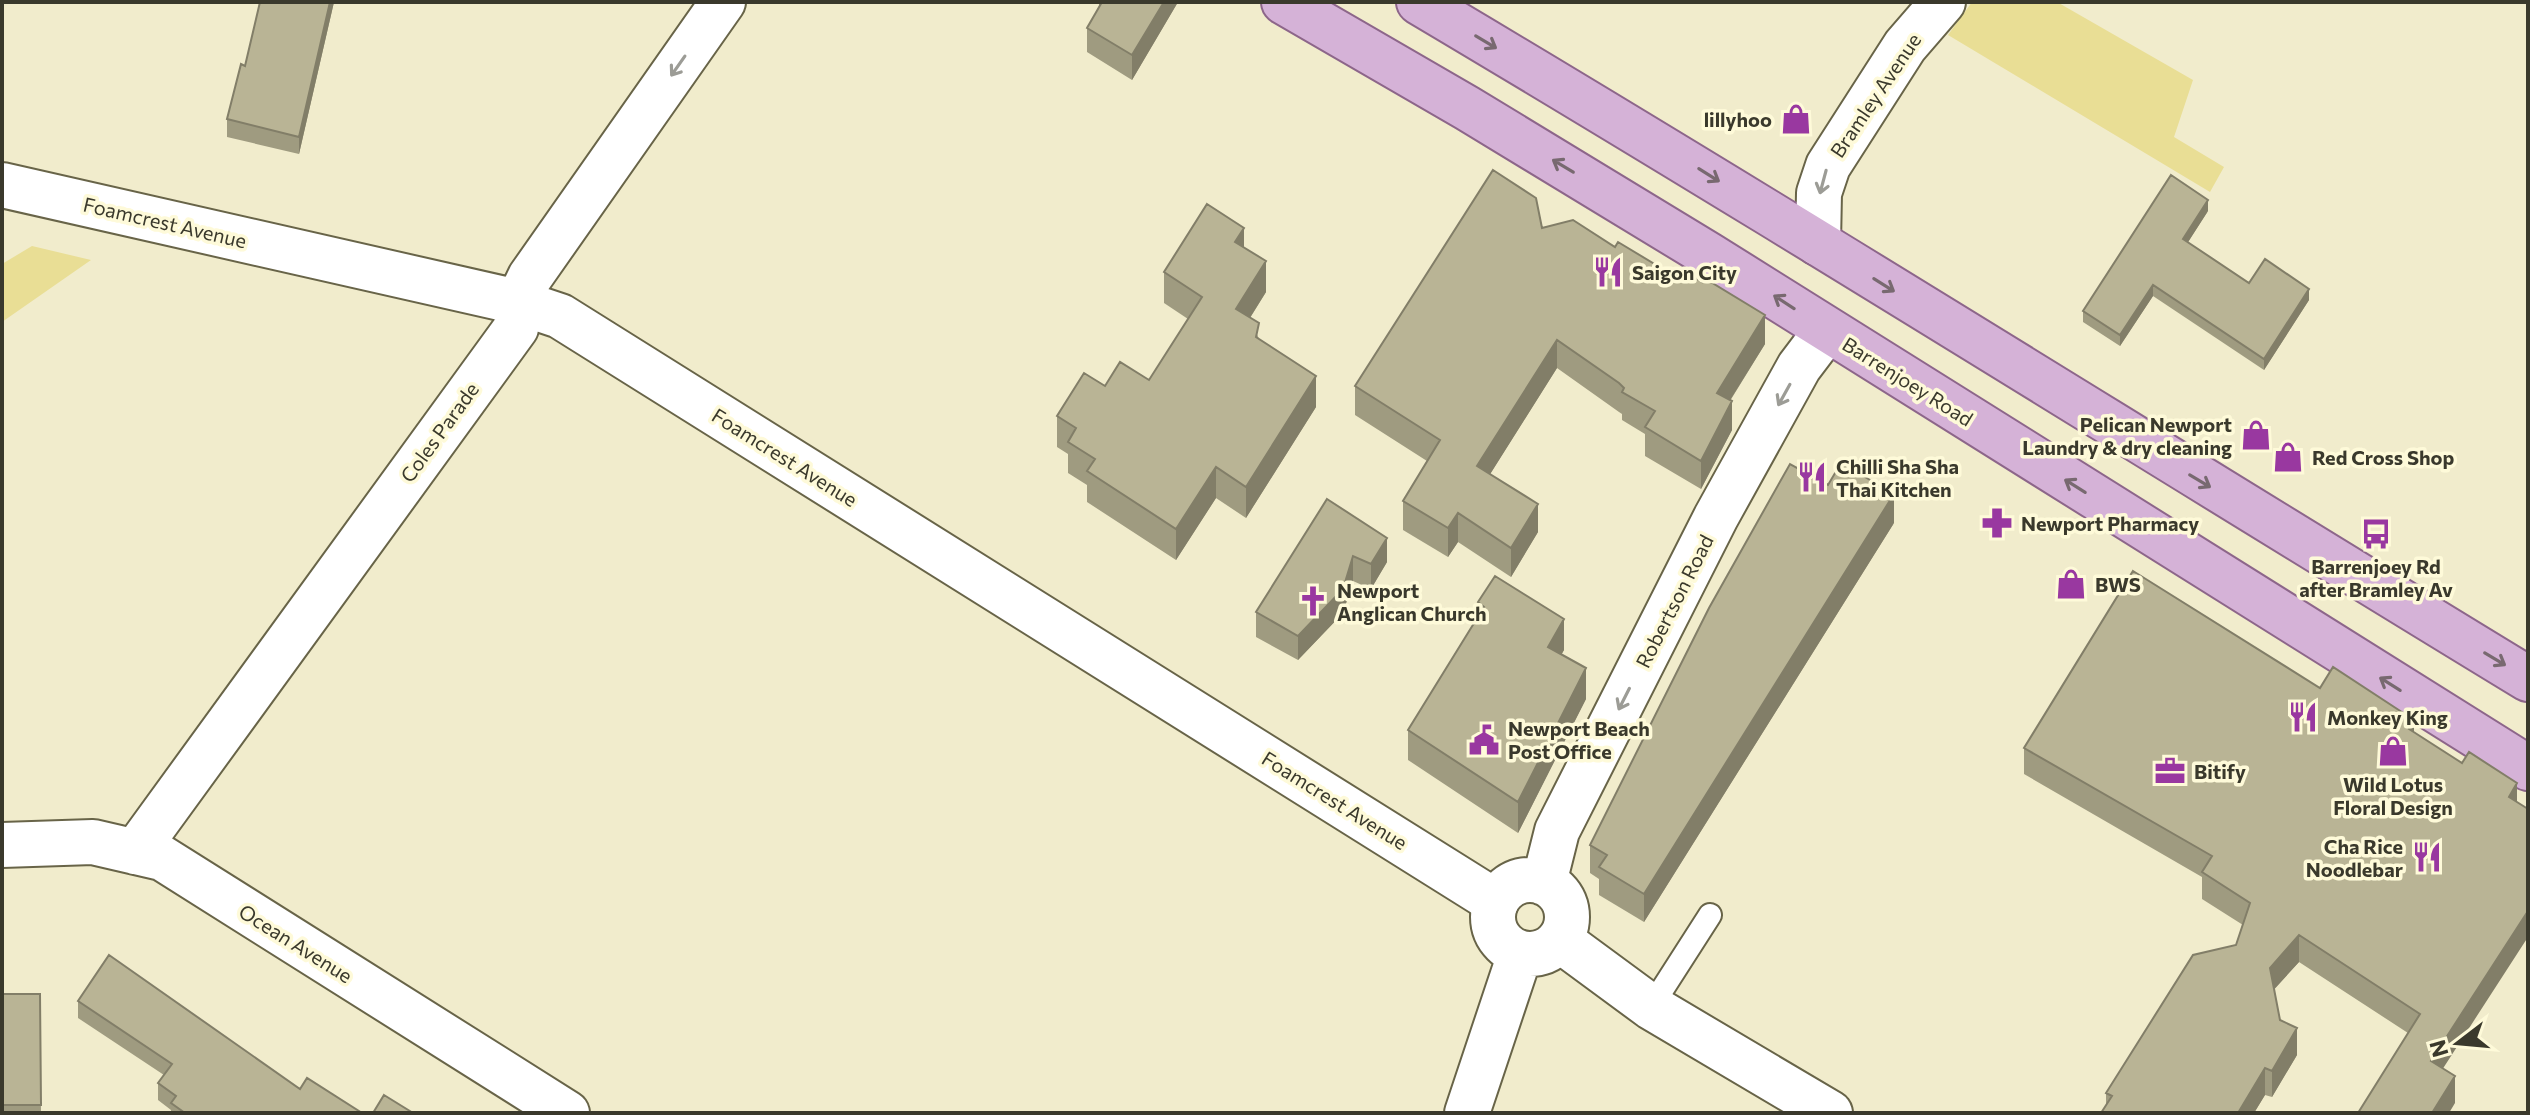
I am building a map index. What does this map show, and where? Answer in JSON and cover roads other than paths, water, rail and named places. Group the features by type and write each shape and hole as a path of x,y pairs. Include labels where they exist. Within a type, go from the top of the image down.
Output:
{"main road":[{"name":"Barrenjoey Road","path":"1284,2 1535,149 2528,768"},
{"path":"1419,2 1699,168 2182,469 2528,679"}],"street":[{"name":"Coles Parade","path":"135,852 516,328 518,302 530,277 723,2"},
{"name":"Bramley Avenue","path":"1818,243 1819,193 1828,166 1905,46 1943,2"},
{"name":"Foamcrest Avenue","path":"2,185 518,302 560,316 1496,902"},
{"name":"Robertson Road","path":"1544,883 1557,831 1710,529 1799,367 1827,330"},
{"name":"Ocean Avenue","path":"2,845 93,842 162,858 567,1113"},
{"path":"1467,1113 1540,947 1565,932 1566,904 1554,888 1530,880 1515,883 1496,902 1494,924 1507,947 1540,947 1651,1007 1830,1113"}],"lane":[{"path":"1651,1007 1710,915"}],"place":[{"name":"lillyhoo","path":"1796,119"},
{"name":"Saigon City","path":"1608,272"},
{"name":"Pelican Newport Laundry & dry cleaning","path":"2256,435"},
{"name":"Red Cross Shop","path":"2288,457"},
{"name":"Chilli Sha Sha Thai Kitchen","path":"1812,477"},
{"name":"Newport Pharmacy","path":"1997,523"},
{"name":"Barrenjoey Rd after Bramley Av","path":"2376,534"},
{"name":"BWS","path":"2071,584"},
{"name":"Newport Anglican Church","path":"1313,601"},
{"name":"Monkey King","path":"2303,717"},
{"name":"Newport Beach Post Office","path":"1484,740"},
{"name":"Wild Lotus Floral Design","path":"2393,751"},
{"name":"Bitify","path":"2170,771"},
{"name":"Cha Rice Noodlebar","path":"2427,857"}]}
